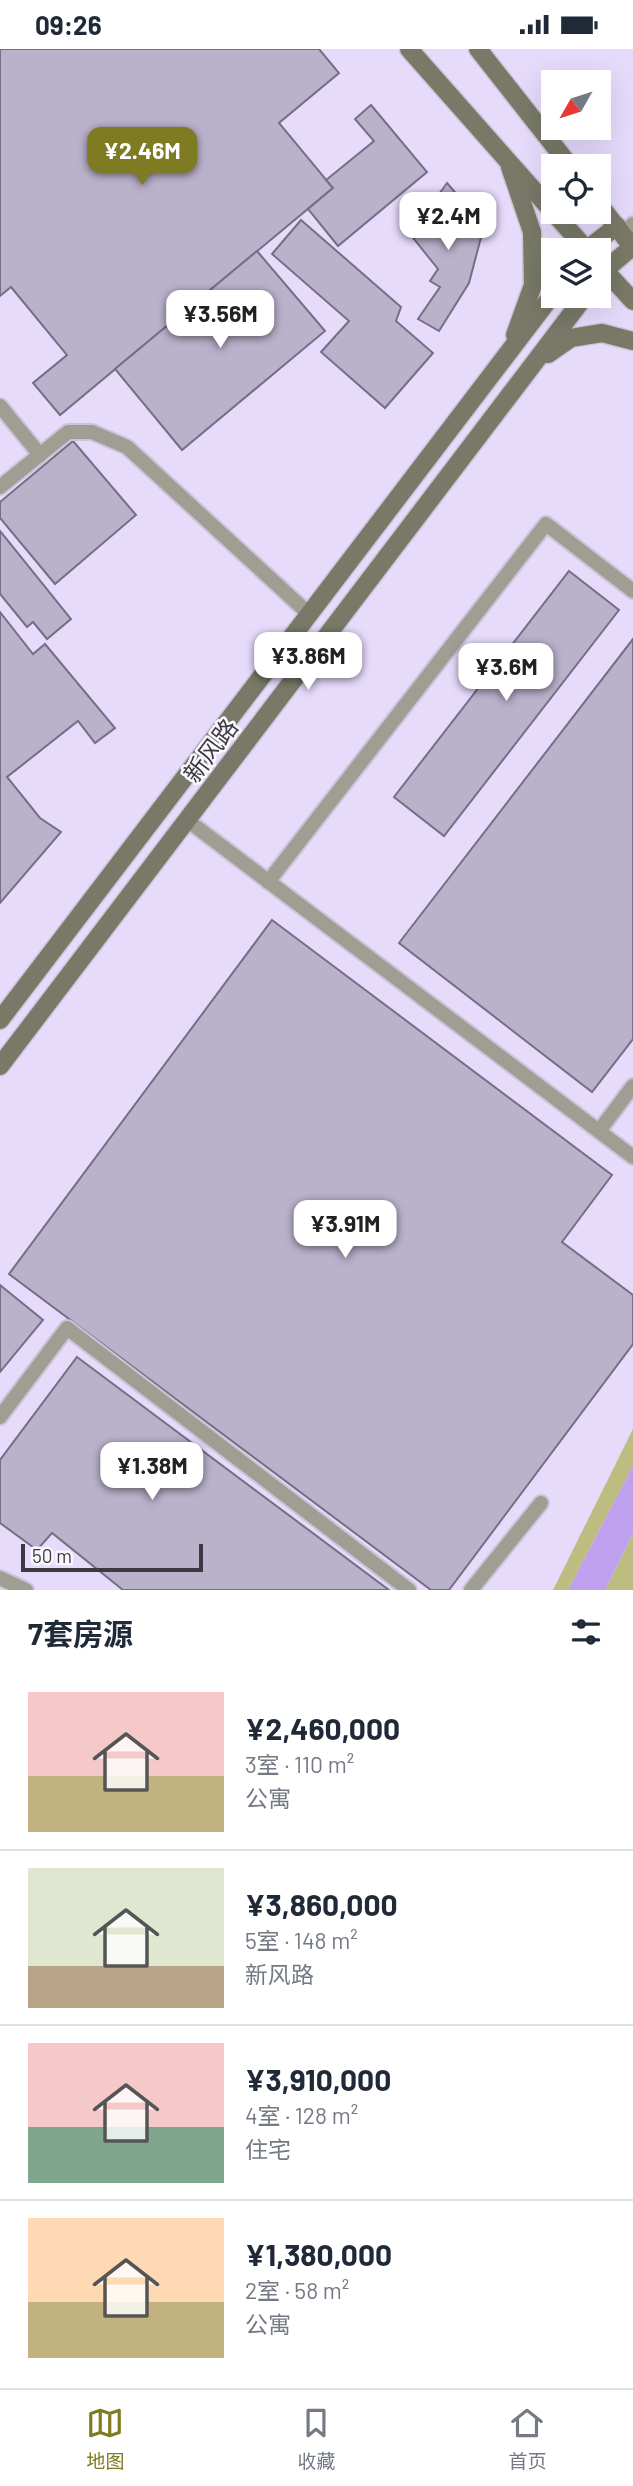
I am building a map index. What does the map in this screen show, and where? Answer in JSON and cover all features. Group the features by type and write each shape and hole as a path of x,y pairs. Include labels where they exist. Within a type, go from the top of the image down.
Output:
{"main road":[{"path":"409,49 541,198"},
{"path":"478,49 561,154"},
{"path":"508,160 532,232 533,285 509,352"},
{"path":"611,217 628,236"},
{"path":"564,224 576,238"},
{"path":"611,242 628,236"},
{"path":"611,257 628,236"},
{"path":"611,280 633,301"},
{"name":"新风路","path":"0,1020 542,308"},
{"name":"新风路","path":"0,1066 576,308"},
{"path":"531,366 571,338 602,333 633,341"}],"lane":[{"path":"0,406 40,454"},
{"path":"0,487 68,432 92,432 127,447 309,614"},
{"path":"268,882 546,524 633,591"},
{"path":"187,820 633,1157"},
{"path":"599,1132 633,1086"},
{"path":"0,1417 67,1328 409,1590"},
{"path":"471,1590 541,1503"},
{"path":"0,1578 26,1590"}],"shaded area":[{"path":"0,49 633,49 633,1590 0,1590"},
{"path":"633,1429 633,1466 568,1590 553,1590"},
{"path":"633,1466 633,1533 605,1590 568,1590"},
{"path":"633,1533 633,1590 605,1590"}],"building":[{"path":"0,49 319,49 339,73 279,123 333,188 60,415 33,383 67,355 11,287 0,296"},
{"path":"371,105 427,172 338,246 308,209 333,188 326,180 374,141 355,119"},
{"path":"447,183 484,226 469,283 439,331 418,319 440,287 430,281 438,269 410,234"},
{"path":"301,220 401,307 396,321 433,353 385,408 321,352 349,321 272,254"},
{"path":"257,251 325,331 182,450 115,369"},
{"path":"73,441 136,515 55,584 0,518 0,502"},
{"path":"0,531 71,619 47,639 33,622 27,627 0,594"},
{"path":"569,571 619,610 444,836 394,797"},
{"path":"0,612 33,654 45,644 115,728 95,743 78,721 7,777 40,818 61,832 0,903"},
{"path":"633,639 633,1039 592,1092 399,943"},
{"path":"272,920 612,1175 562,1242 633,1295 633,1344 449,1590 431,1590 9,1274"},
{"path":"0,1285 43,1320 0,1372"},
{"path":"77,1357 389,1590 123,1590 52,1533 37,1550 0,1523 0,1460"}]}
